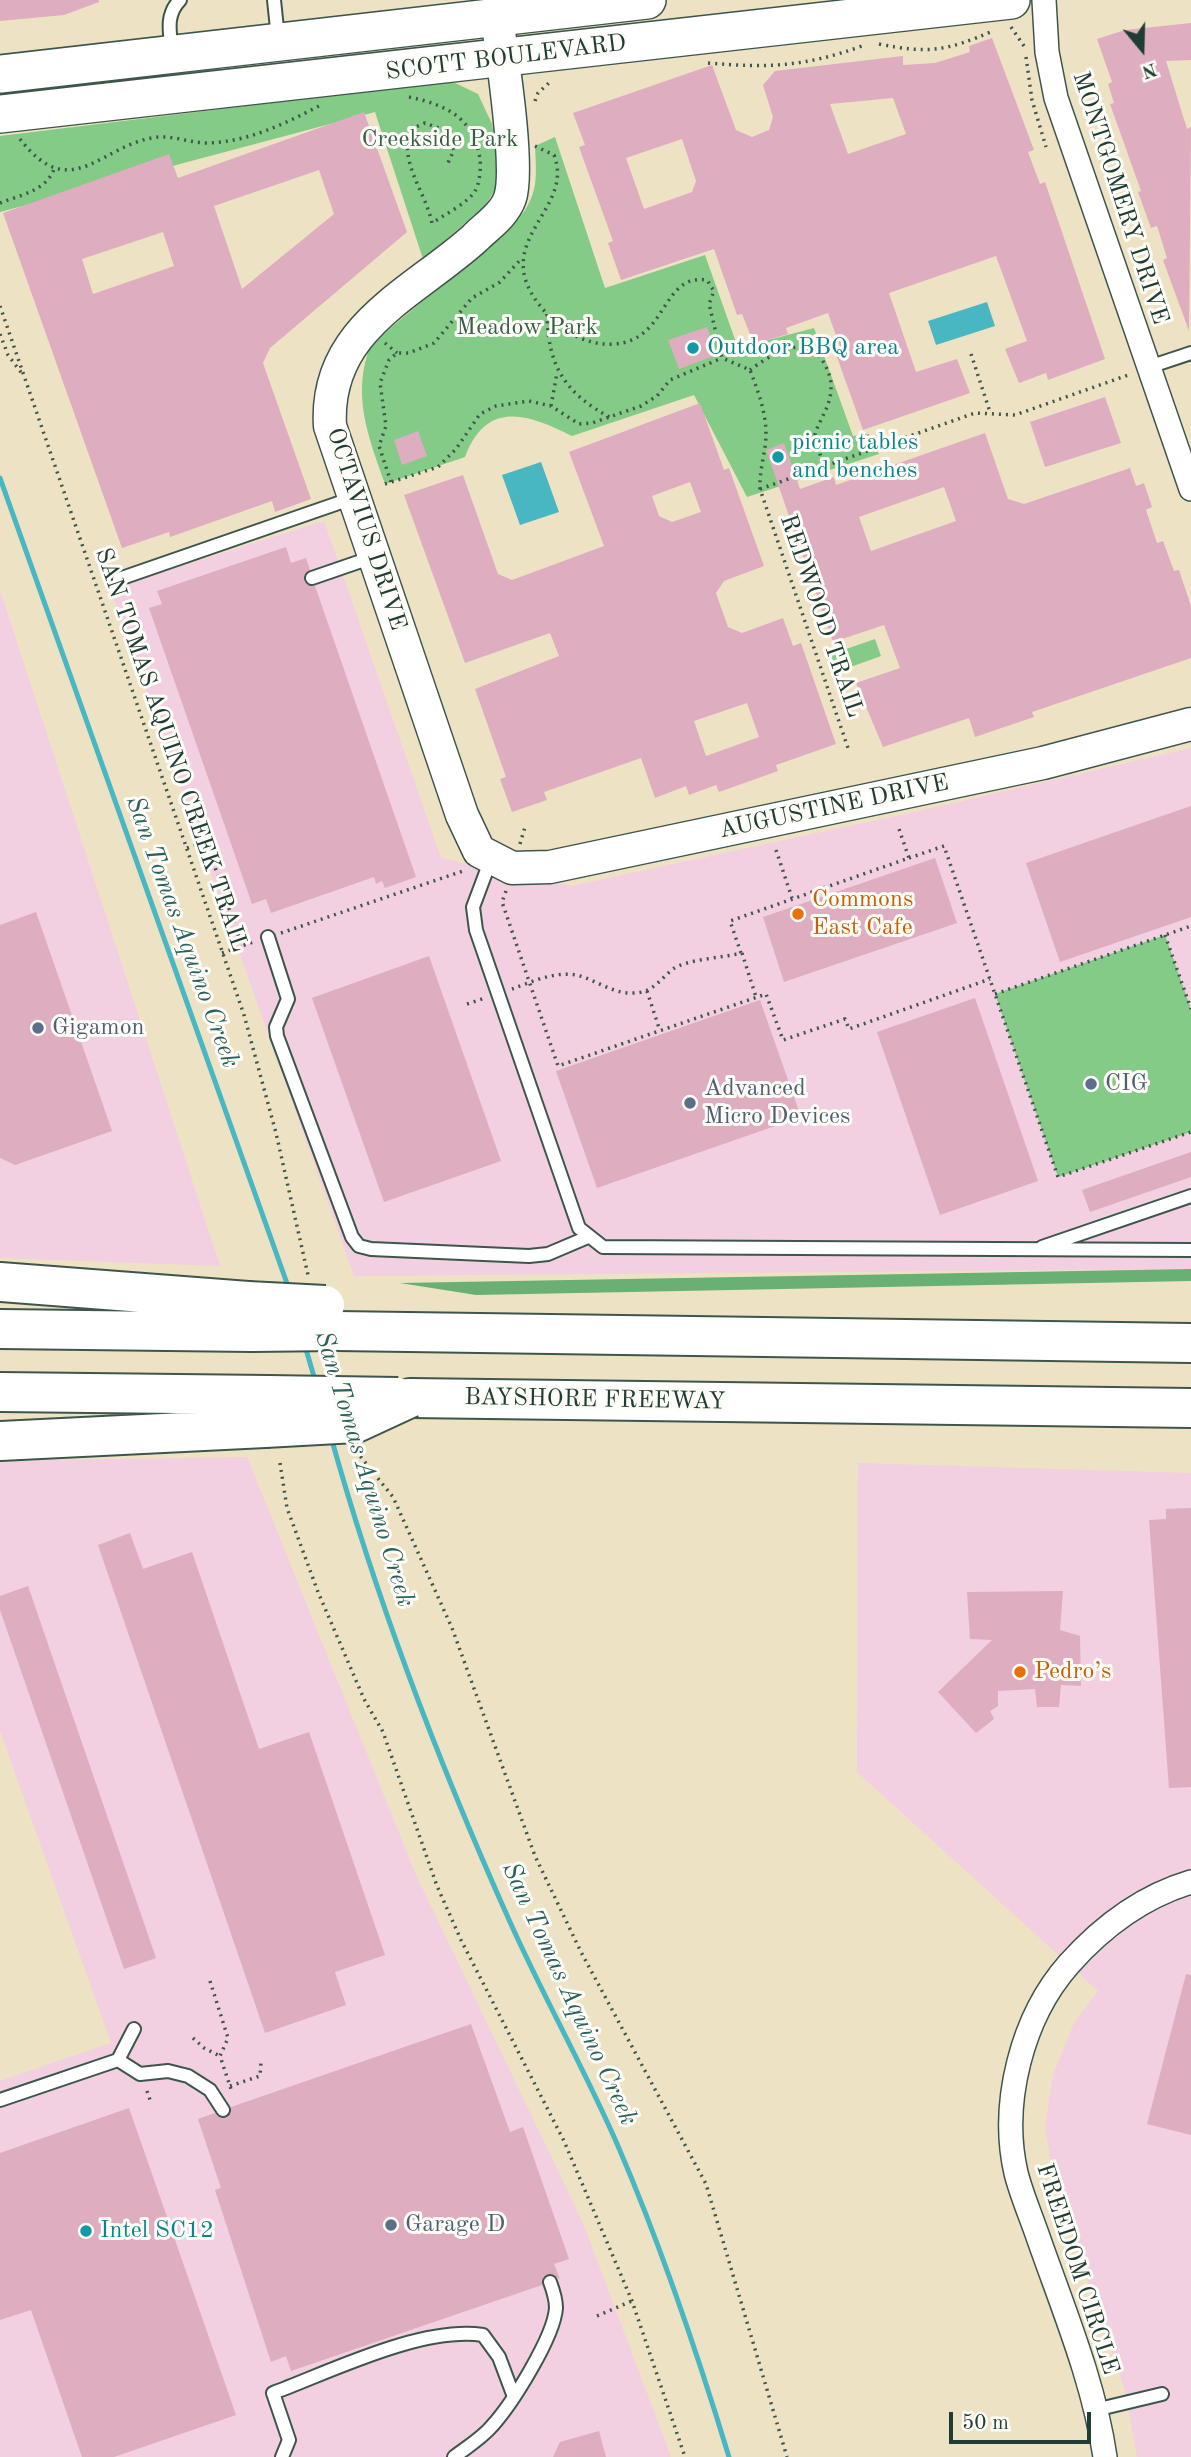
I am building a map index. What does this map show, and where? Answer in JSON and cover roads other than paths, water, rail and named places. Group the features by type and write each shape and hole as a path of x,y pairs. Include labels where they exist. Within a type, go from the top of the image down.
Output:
{"highway":[{"path":"0,1282 250,1316"},
{"path":"0,1329 250,1316 331,1318 548,1334 1191,1343"},
{"name":"BAYSHORE FREEWAY","path":"0,1392 266,1412 410,1398 1191,1408"},
{"path":"7,1442 266,1412"}],"main road":[{"name":"SCOTT BOULEVARD","path":"0,74 647,0"},
{"name":"SCOTT BOULEVARD","path":"7,123 503,59 1011,0"}],"street":[{"name":"MONTGOMERY DRIVE","path":"1044,0 1047,52 1056,98 1191,489"},
{"name":"OCTAVIUS DRIVE","path":"494,859 462,815 330,426 331,389 344,353 365,327 498,216 509,199 513,183 497,18"},
{"name":"AUGUSTINE DRIVE","path":"494,859 550,867 1056,760 1191,724"},
{"name":"FREEDOM CIRCLE","path":"1105,2457 1095,2410 1016,2173 1011,2129 1019,2063 1032,2023 1053,1983 1092,1939 1135,1908 1191,1882"}],"lane":[{"path":"172,55 169,21 172,8 180,0"},
{"path":"272,0 278,43"},
{"path":"1149,368 1191,353"},
{"path":"120,579 353,498"},
{"path":"312,578 373,557"},
{"path":"494,859 474,907 476,930 579,1228 603,1247 1191,1251"},
{"path":"268,937 288,999 276,1027 277,1035 352,1237 359,1246 529,1256 548,1254 588,1237"},
{"path":"1037,1249 1191,1196"},
{"path":"0,2100 118,2060 134,2029"},
{"path":"118,2060 139,2074 168,2071 188,2076 210,2090 223,2110"},
{"path":"454,2457 490,2429 514,2397 552,2323 556,2308 550,2282"},
{"path":"282,2457 289,2440 273,2393 416,2341 463,2332 483,2335 499,2357 514,2397"},
{"path":"1095,2410 1162,2394"}],"water":[{"path":"987,302 995,326 936,345 928,321"},
{"path":"541,462 559,512 520,525 502,475"}],"waterway":[{"name":"San Tomas Aquino Creek","path":"0,478 289,1289"},
{"name":"San Tomas Aquino Creek","path":"305,1346 315,1380"},
{"name":"San Tomas Aquino Creek","path":"331,1437 411,1683 510,1922 634,2184 678,2300 729,2457"}],"place":[{"name":"Outdoor BBQ area","path":"693,348"},
{"name":"picnic tables and benches","path":"778,457"},
{"name":"Commons East Cafe","path":"798,914"},
{"name":"Gigamon","path":"38,1028"},
{"name":"CIG","path":"1091,1084"},
{"name":"Advanced Micro Devices","path":"690,1103"},
{"name":"Pedro’s","path":"1020,1672"},
{"name":"Garage D","path":"391,2225"},
{"name":"Intel SC12","path":"86,2231"}],"park label":[{"name":"Creekside Park","path":"440,140"},
{"name":"Meadow Park","path":"527,328"}]}
